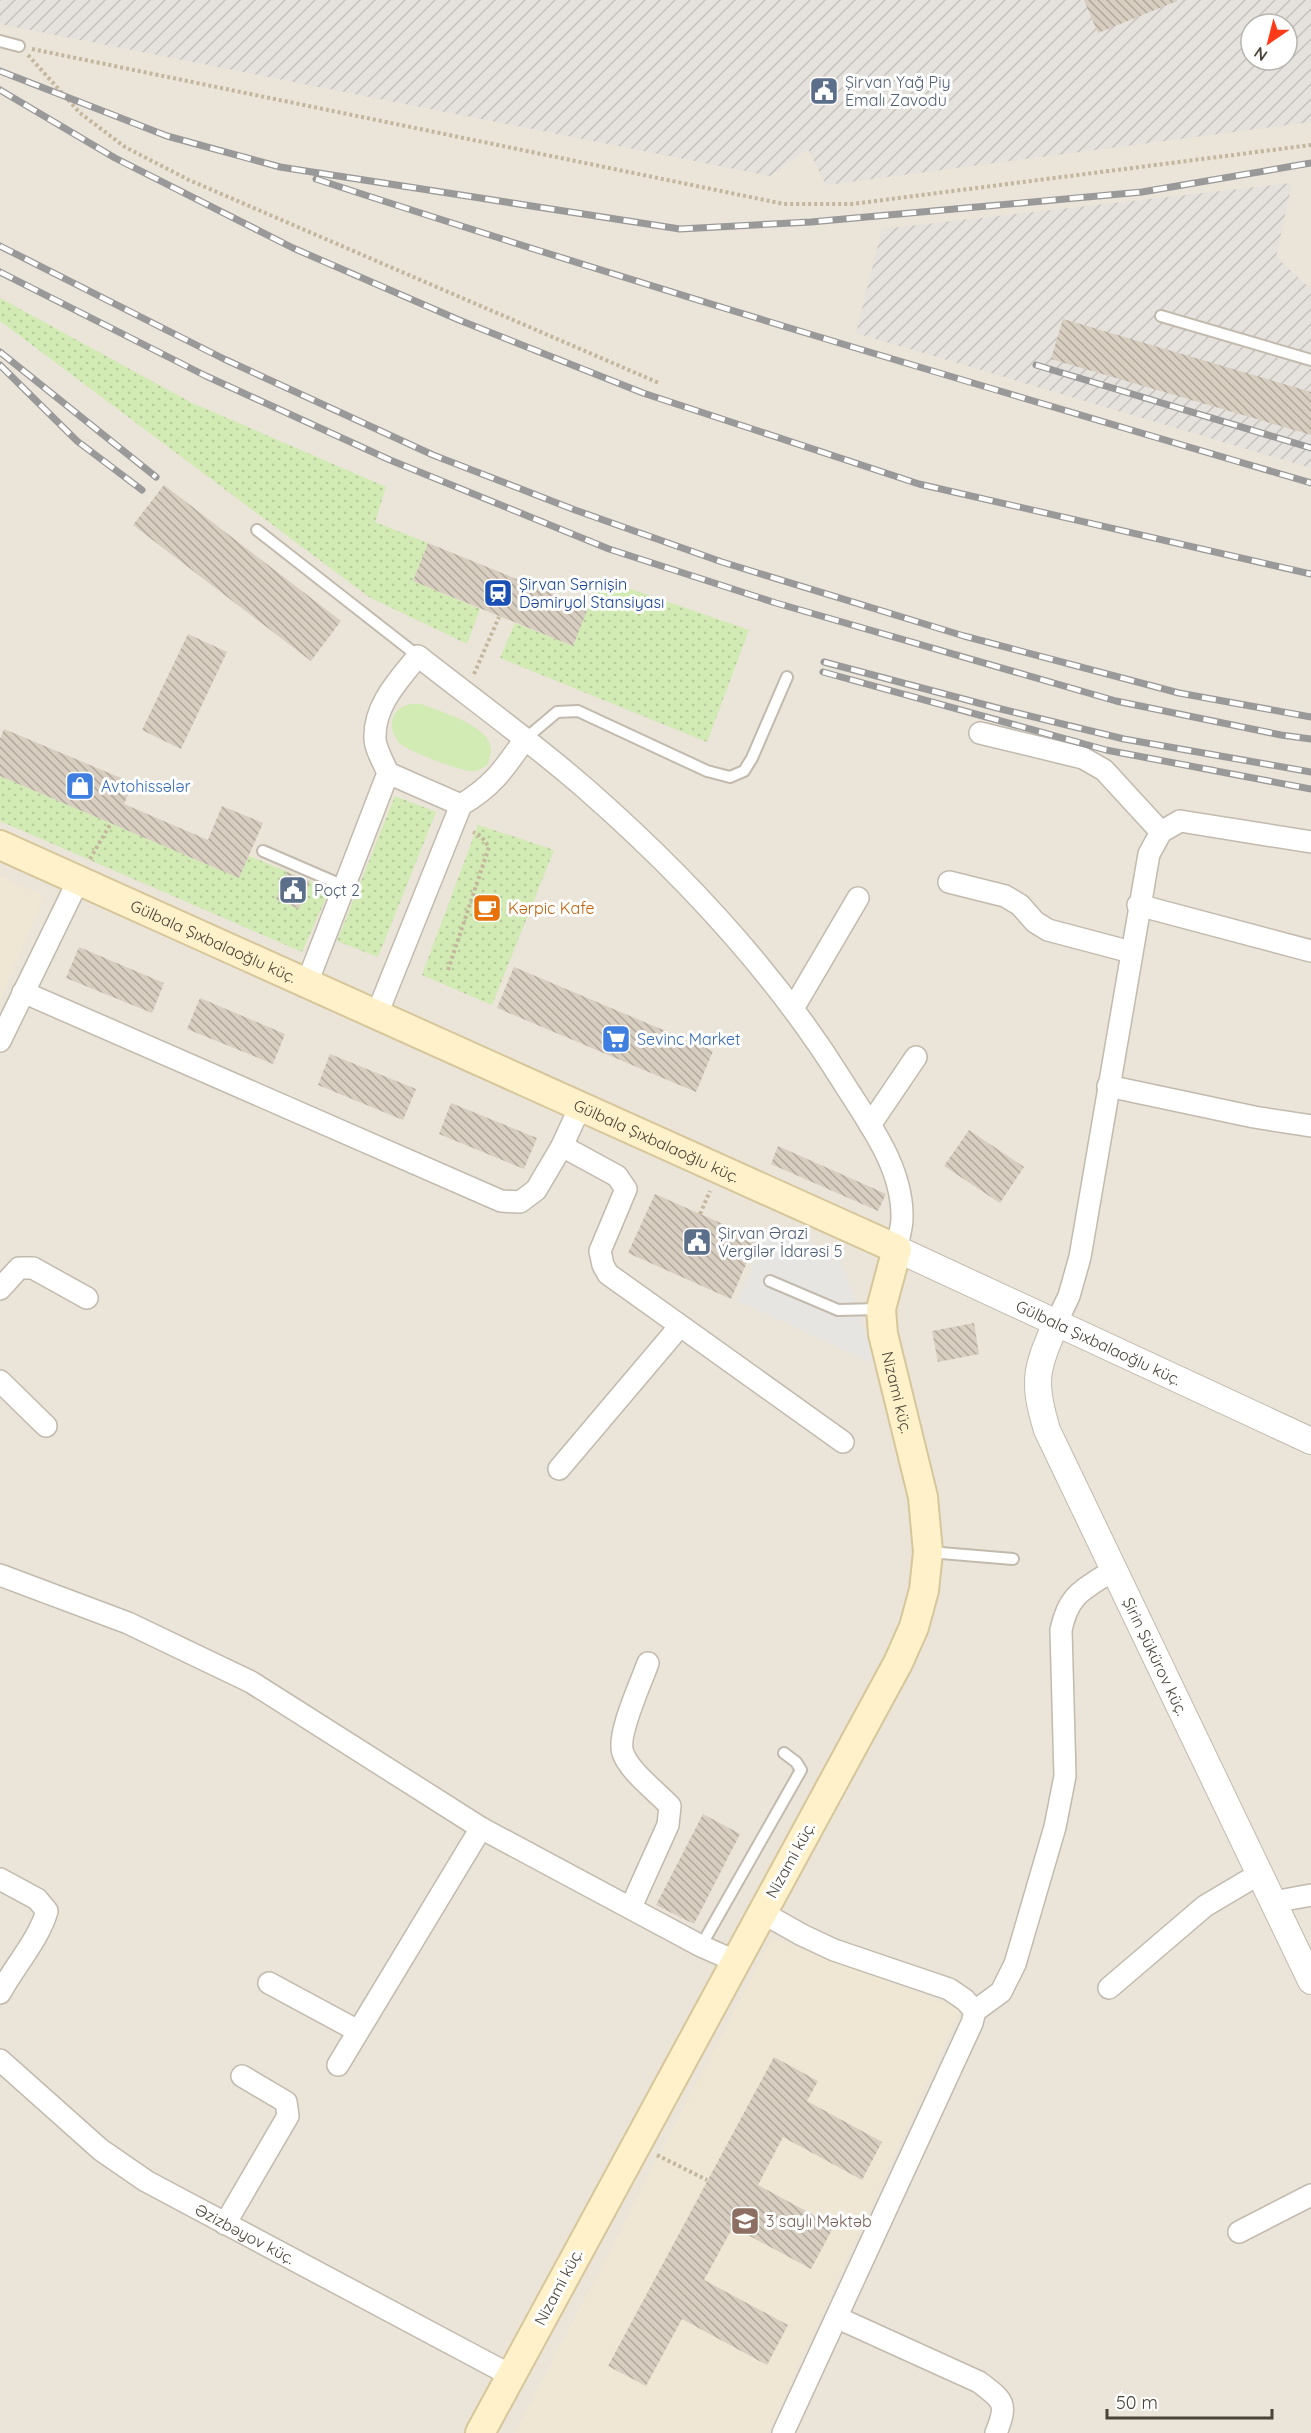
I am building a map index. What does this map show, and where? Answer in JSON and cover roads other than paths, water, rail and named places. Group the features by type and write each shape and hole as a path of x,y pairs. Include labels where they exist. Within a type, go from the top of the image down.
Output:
{"main road":[{"name":"Gülbala Şıxbalaoğlu küç.","path":"0,845 897,1249"},
{"name":"Nizami küç.","path":"480,2433 898,1663 914,1627 924,1590 928,1552 923,1497 884,1334 881,1309 897,1249"}],"street":[{"path":"458,814 388,773 375,739 378,715 391,690 418,656 585,788 664,861 720,919 794,1008 819,1043 870,1125 890,1163 899,1193 902,1218 897,1249"},
{"path":"980,733 1083,758 1104,770 1161,832"},
{"path":"377,1014 458,814 505,768 525,740"},
{"path":"307,983 388,773"},
{"path":"1056,1323 1069,1296 1080,1257 1138,905 1149,854 1161,832 1180,821 1311,842"},
{"path":"0,1041 78,881"},
{"path":"949,882 1005,896 1020,905 1035,922 1048,930 1131,952"},
{"path":"794,1008 858,897"},
{"path":"1138,905 1311,951"},
{"path":"22,992 501,1201 520,1202 536,1190 562,1146 580,1107"},
{"path":"870,1125 916,1057"},
{"path":"1108,1086 1254,1118 1311,1126"},
{"path":"562,1146 617,1176 626,1189 600,1251 608,1274 843,1442"},
{"name":"Gülbala Şıxbalaoğlu küç.","path":"897,1249 1311,1441"},
{"path":"0,1289 19,1268 33,1268 87,1298"},
{"name":"Şirin Şükürov küç.","path":"1056,1323 1042,1357 1036,1380 1039,1404 1047,1430 1311,1981"},
{"path":"559,1469 680,1326"},
{"path":"0,1381 46,1426"},
{"path":"783,2433 972,2024 975,2011 1001,1992 1015,1964 1055,1827 1065,1776 1060,1630 1065,1610 1077,1594 1115,1569"},
{"path":"0,1575 128,1623 251,1682 481,1828 701,1946 735,1960"},
{"path":"631,1907 668,1826 670,1806 629,1764 622,1752 622,1738 648,1663"},
{"path":"338,2065 481,1828"},
{"path":"1109,1988 1205,1906 1259,1874"},
{"path":"0,1879 38,1899 47,1911 44,1921 0,1993"},
{"path":"1273,1902 1311,1896"},
{"path":"761,1912 834,1950 949,1989 965,2000 975,2011"},
{"path":"269,1983 358,2031"},
{"name":"Əzizbəyov küç.","path":"0,2060 101,2150 146,2181 510,2375"},
{"path":"225,2224 288,2116 286,2102 242,2076"},
{"path":"1239,2232 1311,2195"},
{"path":"838,2318 979,2382 999,2397 1004,2413 996,2433"}],"lane":[{"path":"0,41 19,46"},
{"path":"1161,316 1311,360"},
{"path":"257,530 418,656"},
{"path":"525,740 557,712 578,711 707,771 730,777 744,771 752,758 787,677"},
{"path":"263,851 344,886"},
{"path":"770,1281 838,1310 881,1309"},
{"path":"928,1552 1013,1559"},
{"path":"701,1946 801,1770 796,1762 784,1753"}],"railway":[{"path":"0,71 167,136 280,167 680,229 811,222 1142,192 1311,163"},
{"path":"0,90 115,158 293,248 459,320 643,393 919,484 1311,574"},
{"path":"316,179 688,297 1311,483"},
{"path":"0,246 224,359 433,455 575,510 722,562 964,636 1179,693 1311,717"},
{"path":"0,272 206,376 390,460 609,549 776,603 1116,701 1281,735 1311,739"},
{"path":"0,352 156,477"},
{"path":"0,365 77,441 142,490"},
{"path":"1036,365 1311,448"},
{"path":"824,662 1124,739 1311,772"},
{"path":"823,672 1106,750 1311,789"}],"place":[{"name":"Şirvan Yağ Piy Emalı Zavodu","path":"824,91"},
{"name":"Şirvan Sərnişin Dəmiryol Stansiyası","path":"498,593"},
{"name":"Avtohissələr","path":"80,786"},
{"name":"Poçt 2","path":"293,890"},
{"name":"Kərpic Kafe","path":"487,908"},
{"name":"Sevinc Market","path":"616,1039"},
{"name":"Şirvan Ərazi Vergilər İdarəsi 5","path":"697,1242"},
{"name":"3 saylı Məktəb","path":"745,2221"}]}
